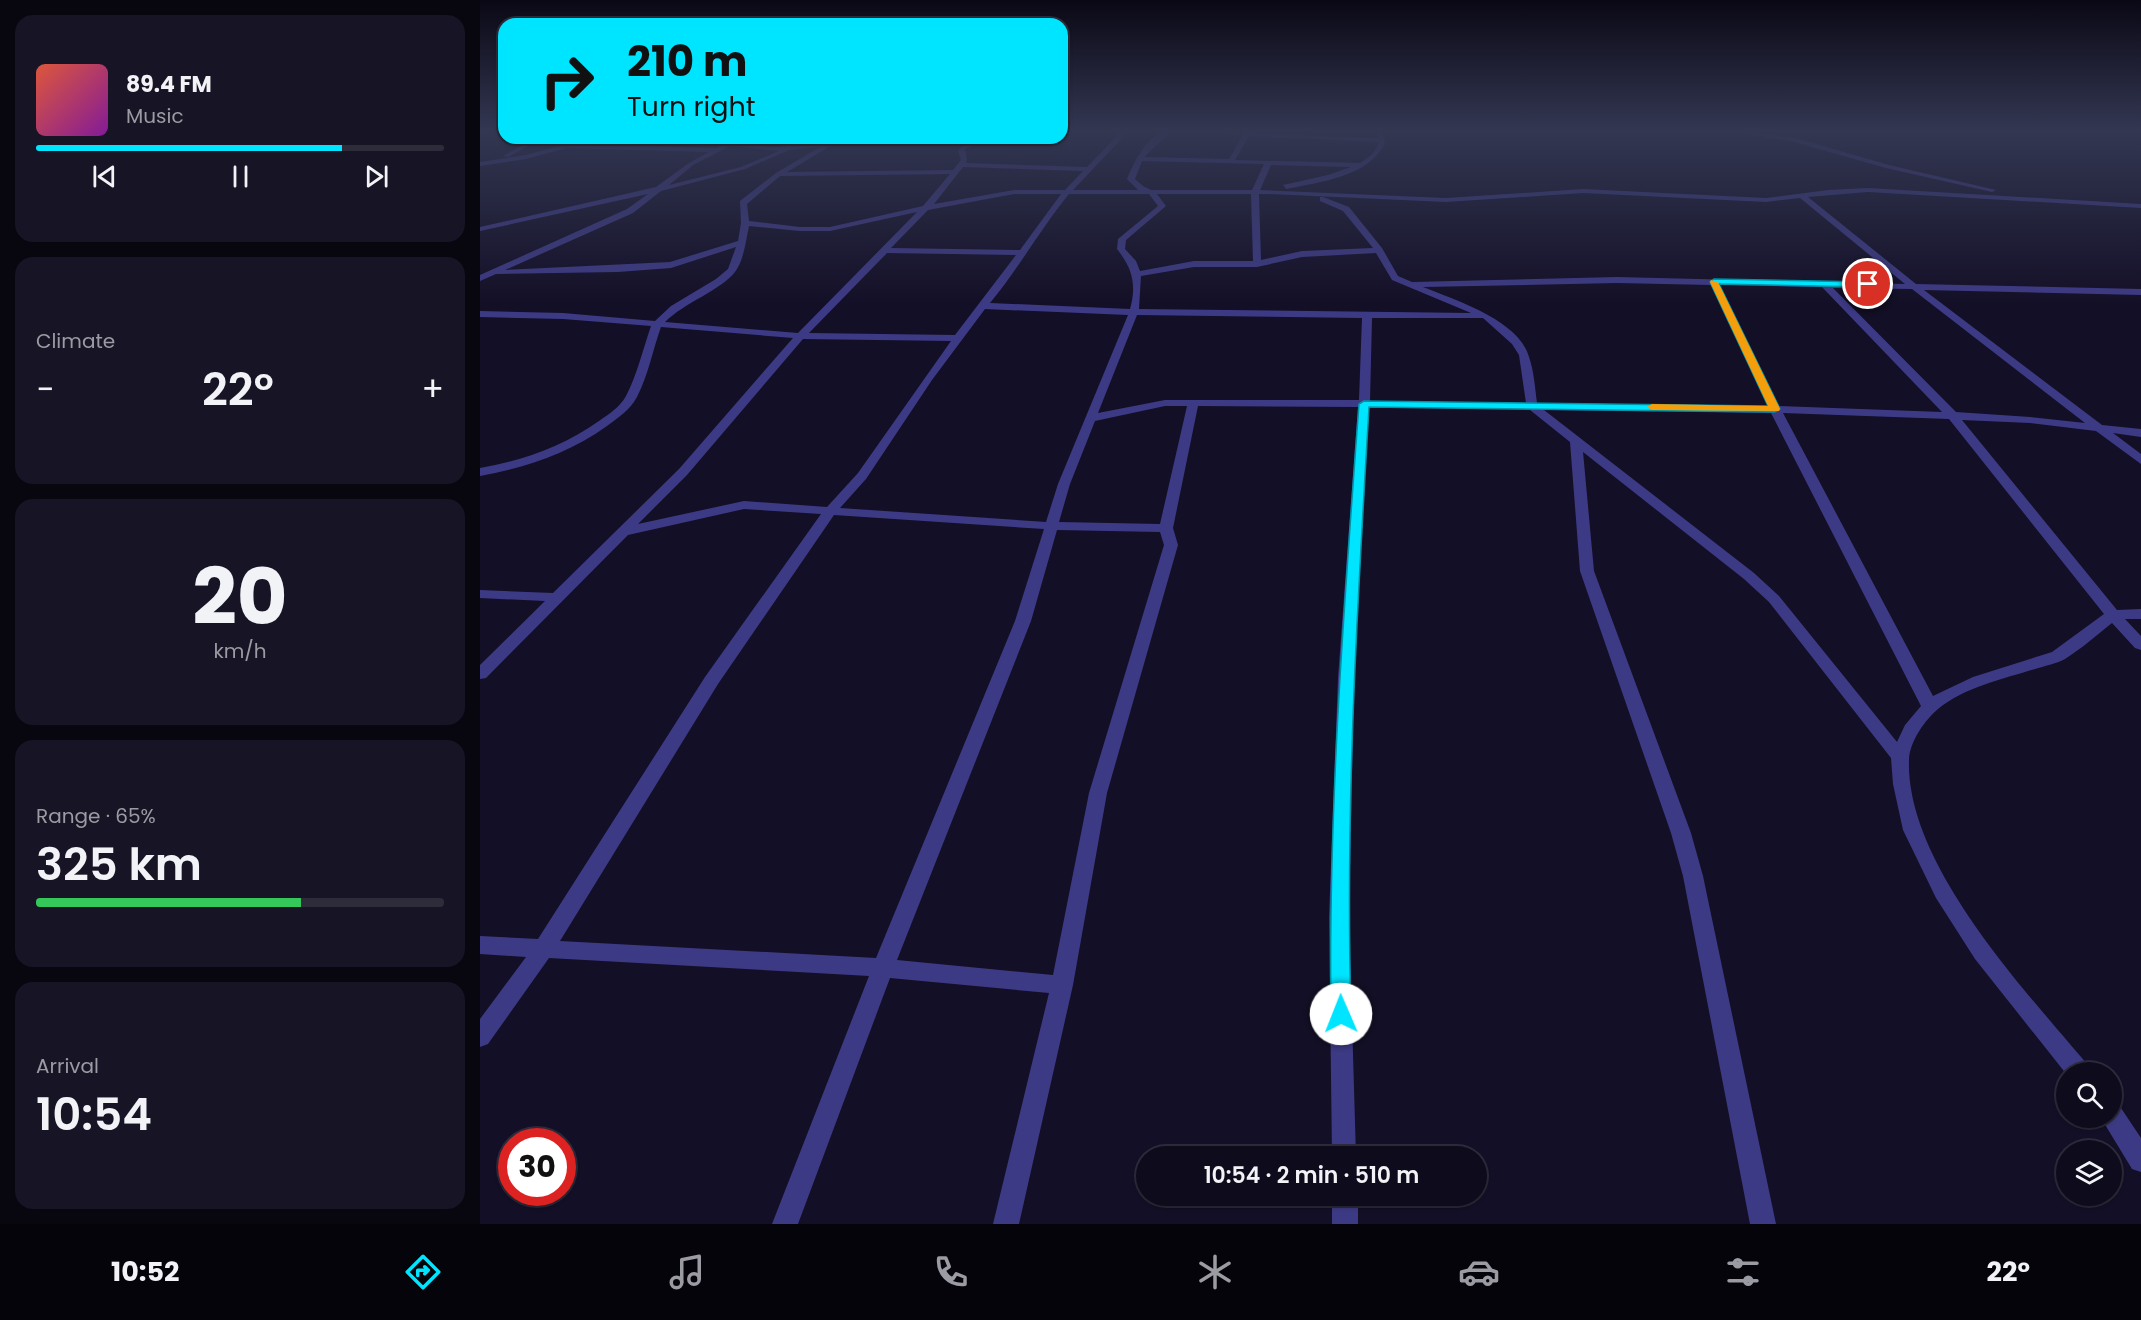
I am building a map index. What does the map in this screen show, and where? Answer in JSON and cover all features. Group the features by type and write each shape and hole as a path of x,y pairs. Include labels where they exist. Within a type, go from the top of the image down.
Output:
{"street":[{"path":"480,229 658,189"},
{"path":"483,276 624,214 661,189"},
{"path":"480,472 525,463 553,453 584,437 623,409 632,396 657,324 674,309 719,281 732,270 742,242 745,223 743,203 760,189"},
{"path":"480,675 555,597 626,531 683,472 730,415 801,336 940,189"},
{"path":"480,1037 543,950 711,681 830,511 862,476 928,379 1070,189"},
{"path":"785,1224 883,968 1023,621 1064,484 1136,306 1137,274 1132,261 1121,249 1122,239 1162,206 1152,193 1143,189"},
{"path":"1256,189 1257,264"},
{"path":"1270,192 1281,189"},
{"path":"1987,189 2048,202"},
{"path":"745,223 800,229 830,228 1000,193 1067,192 1270,192 1446,200 1558,191 1662,193 1766,200 1828,192 1868,190 2141,206"},
{"path":"1305,193 1331,201 1346,209 1379,250 1392,274 1408,284 1486,316 1508,334 1524,355 1532,406 1749,576 1774,599 1900,757"},
{"path":"1802,196 1913,286 2141,460"},
{"path":"480,219 510,222"},
{"path":"483,276 664,266 742,242"},
{"path":"885,250 1024,253"},
{"path":"1137,274 1194,264 1257,264 1302,254 1379,250"},
{"path":"1408,284 1559,280 1824,283 2141,292"},
{"path":"1714,282 1775,409 1930,707"},
{"path":"1824,283 1951,414 2113,615 2141,645"},
{"path":"982,306 1133,312 1486,316"},
{"path":"480,314 547,315 801,336 960,338"},
{"path":"1344,1146 1340,870 1346,678 1364,404 1367,315"},
{"path":"1090,418 1149,405 1193,403 1775,409 1951,414 2141,433"},
{"path":"1006,1224 1062,985 1098,793 1171,545 1166,528 1193,403"},
{"path":"1576,440 1587,571 1684,844 1693,876 1763,1224"},
{"path":"626,531 734,506 1052,526 1166,528"},
{"path":"480,594 555,597"},
{"path":"2071,1062 1982,953 1943,892 1912,830 1902,784 1900,757 1911,729 1930,707 1943,697 1979,681 2058,656 2113,615 2141,614"},
{"path":"480,945 883,968 1062,985"},
{"path":"2120,1128 2141,1160"},
{"path":"1345,1206 1345,1224"}],"slow traffic":[{"path":"1652,407 1775,409 1714,282"}],"route":[{"path":"1341,1014 1339,918 1346,678 1364,404 1775,409 1714,282 1868,284"}]}
